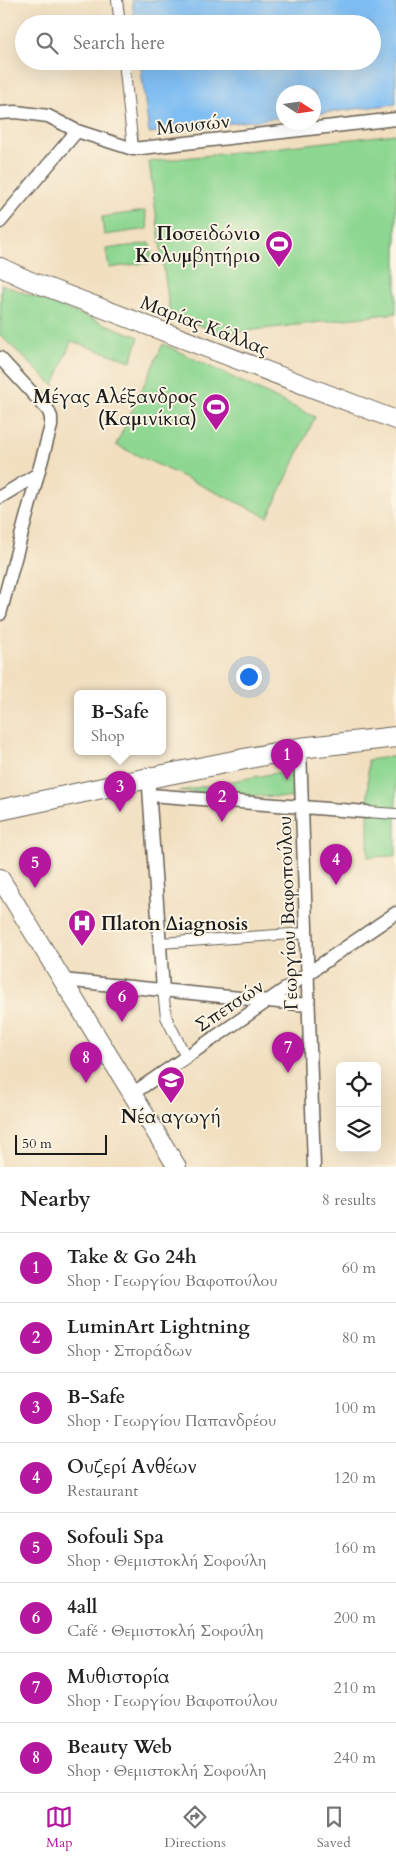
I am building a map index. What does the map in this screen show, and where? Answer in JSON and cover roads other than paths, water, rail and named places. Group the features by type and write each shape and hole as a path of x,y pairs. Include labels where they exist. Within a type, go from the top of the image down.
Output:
{"main road":[{"name":"Μαρίας Κάλλας","path":"0,268 396,420"},
{"path":"0,810 149,786 300,748 396,737"},
{"path":"0,878 177,1167"}],"street":[{"path":"117,0 119,15"},
{"path":"125,70 133,149"},
{"name":"Μουσών","path":"0,113 16,112 48,116 77,131 133,149 396,119"},
{"path":"0,222 77,131"},
{"path":"0,358 48,410 51,417 51,426 0,614"},
{"path":"0,497 38,474"},
{"name":"Γεωργίου Βαφοπούλου","path":"300,748 314,1167"},
{"path":"186,1057 164,1011 149,786 302,806 396,814"},
{"name":"Σπετσών","path":"132,1094 396,913"},
{"path":"160,943 306,933"},
{"path":"63,980 308,1005"}],"water":[{"path":"132,0 396,0 396,104 321,113 321,85 276,85 276,118 149,133 141,70 381,70 381,15 134,15"}],"place":[{"name":"Ποσειδώνιο Κολυμβητήριο","path":"279,268"},
{"name":"Μέγας Αλέξανδρος (Καμινίκια)","path":"216,431"},
{"name":"Take & Go 24h","path":"287,780"},
{"name":"B-Safe","path":"120,812"},
{"name":"LuminArt Lightning","path":"222,822"},
{"name":"Ουζερί Ανθέων","path":"336,885"},
{"name":"Sofouli Spa","path":"35,888"},
{"name":"Πlaton Δiagnosis","path":"82,947"},
{"name":"4all","path":"122,1022"},
{"name":"Μυθιστορία","path":"288,1073"},
{"name":"Beauty Web","path":"86,1083"},
{"name":"Νέα αγωγή","path":"171,1104"}]}
